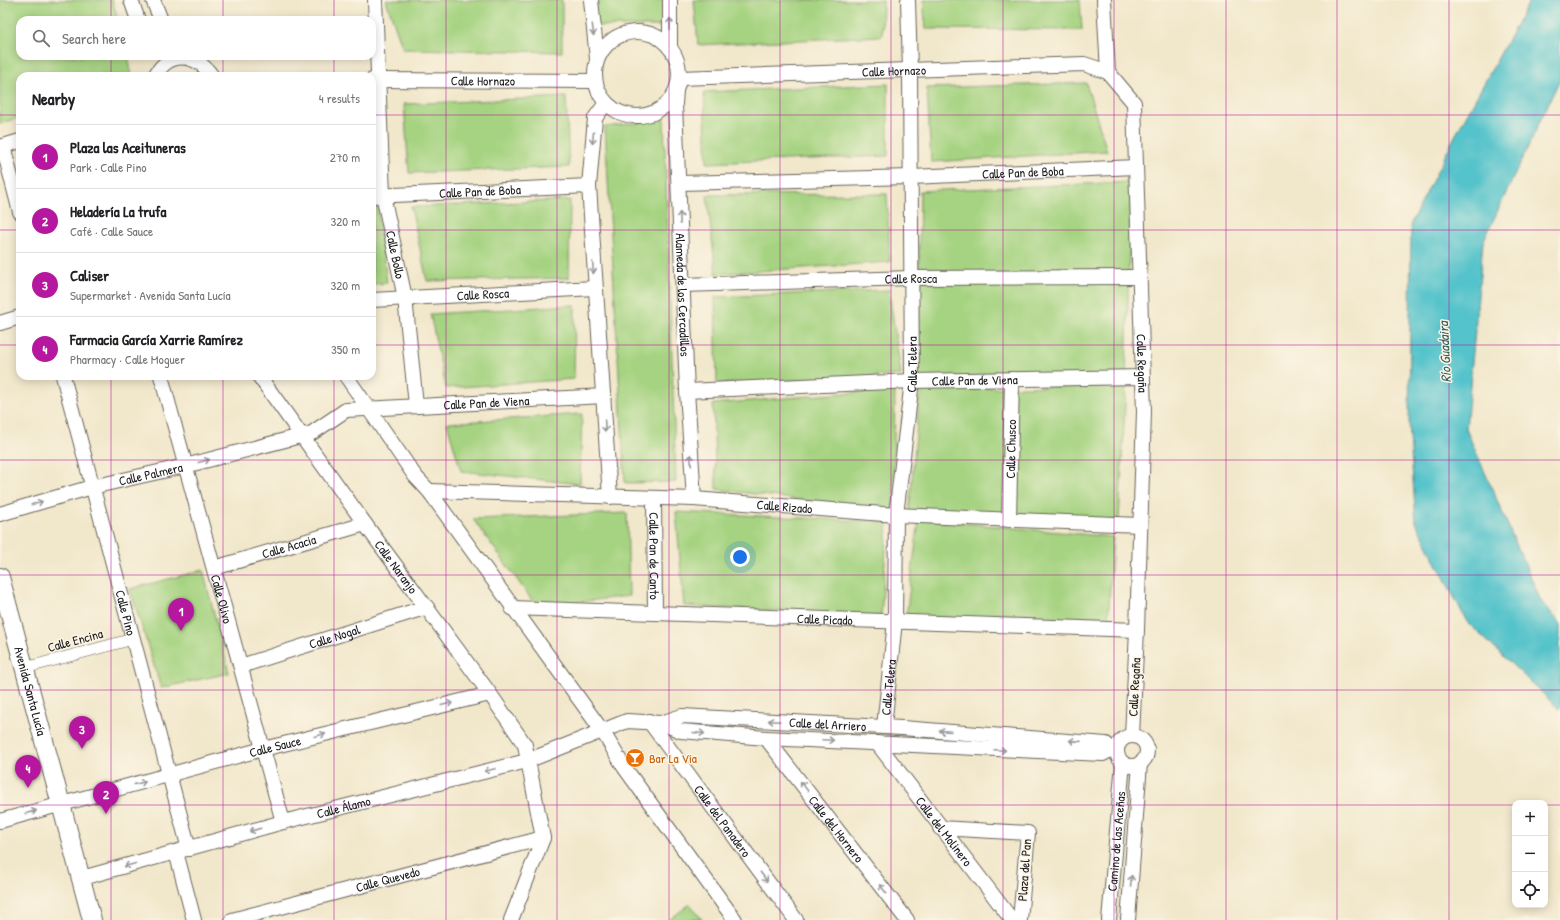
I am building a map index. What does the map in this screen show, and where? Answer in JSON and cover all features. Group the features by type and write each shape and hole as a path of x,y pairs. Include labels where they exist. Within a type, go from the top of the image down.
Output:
{"street":[{"path":"131,0 137,16"},
{"path":"153,0 159,16"},
{"name":"Calle Bollo","path":"375,0 375,16"},
{"path":"591,0 597,59 594,74 595,81 600,95 606,103 618,112 632,116 647,115 658,111 669,101 678,84 678,64 670,48 659,38 644,32 629,32 615,37 608,42 597,59"},
{"path":"670,0 670,48"},
{"name":"Calle Telera","path":"884,727 895,621 896,515 912,381 910,70 908,0"},
{"path":"1104,0 1108,72"},
{"path":"158,66 168,60"},
{"path":"193,60 206,67 209,72"},
{"name":"Calle Bollo","path":"375,60 375,72"},
{"name":"Calle Hornazo","path":"678,84 910,70 1084,64 1108,72"},
{"name":"Calle Regaña","path":"1108,72 1134,103 1144,412 1132,736"},
{"name":"Calle Hornazo","path":"376,80 595,81"},
{"name":"Alameda de los Cercadillos","path":"678,84 679,183 687,391 694,499"},
{"path":"606,103 595,118 589,186 594,288 604,396 610,497"},
{"name":"Calle Bollo","path":"376,118 378,195 405,298 416,406"},
{"path":"16,142 2,147 16,198"},
{"name":"Calle Pan de Boba","path":"679,183 911,177 1136,166"},
{"name":"Calle Pan de Boba","path":"378,195 589,186"},
{"name":"Calle Rosca","path":"683,285 911,278 1140,277"},
{"name":"Calle Rosca","path":"376,300 594,288"},
{"path":"0,323 16,318"},
{"name":"Calle Pan de Viena","path":"687,391 912,381 1143,377"},
{"name":"Calle Chusco","path":"1009,520 1012,379"},
{"name":"Calle Pino","path":"64,380 170,775 194,920"},
{"name":"Calle Olivo","path":"161,380 242,666 283,822"},
{"name":"Calle Naranjo","path":"262,380 365,524 427,606 525,746 542,838"},
{"path":"349,380 415,476 429,491 603,732 624,767 735,920"},
{"name":"Calle Pan de Viena","path":"369,408 604,396"},
{"name":"Calle Palmera","path":"0,514 92,487 185,466 301,435 312,434 346,410 369,408"},
{"name":"Calle Rizado","path":"429,491 694,499 896,515 1140,525"},
{"name":"Calle Pan de Canto","path":"654,498 655,613"},
{"name":"Calle Acacia","path":"214,568 365,524"},
{"name":"Avenida Santa Lucía","path":"0,577 3,603 25,668 92,920"},
{"name":"Calle Nogal","path":"242,666 427,606"},
{"name":"Calle Picado","path":"512,608 1137,630"},
{"name":"Calle Encina","path":"25,668 133,639"},
{"name":"Calle Sauce","path":"0,821 263,749 490,694"},
{"name":"Calle del Arriero","path":"603,732 626,721 655,722 682,716 884,727 1106,744 1117,755"},
{"name":"Calle del Arriero","path":"655,722 681,731 766,738 1117,755"},
{"name":"Calle del Panadero","path":"655,722 796,920"},
{"name":"Calle Álamo","path":"82,878 283,822 527,761 603,732"},
{"path":"1128,920 1140,763 1145,756 1146,747 1140,739 1132,736 1122,740 1119,743 1117,755 1130,766 1140,763"},
{"name":"Calle del Hornero","path":"766,738 907,920"},
{"name":"Calle del Molinero","path":"877,743 940,828 1012,920"},
{"name":"Camino de las Aceñas","path":"1109,920 1117,755"},
{"name":"Plaza del Pan","path":"940,828 1028,834 1020,920"},
{"path":"511,920 542,838"},
{"name":"Calle Quevedo","path":"232,920 542,838"}],"green space":[{"path":"0,0 112,0 117,16 16,16 16,60 129,60 131,72 16,72 16,118 0,124"},
{"path":"386,0 562,0 562,52 403,49"},
{"path":"591,0 670,0 670,26 592,26"},
{"path":"694,0 883,0 882,36 698,45"},
{"path":"923,0 1080,0 1082,30 926,29"},
{"path":"1086,83 1107,151 931,162 927,88"},
{"path":"888,84 888,156 707,163 704,92"},
{"path":"566,97 569,167 409,173 404,104"},
{"path":"664,119 676,482 625,483 605,127"},
{"path":"1131,182 1126,378 917,381 920,191"},
{"path":"887,194 890,262 716,274 707,195"},
{"path":"570,200 569,278 427,281 411,207"},
{"path":"376,207 377,207 387,283 376,284"},
{"path":"889,290 901,375 717,384 715,297"},
{"path":"575,305 574,379 446,388 430,314"},
{"path":"1126,385 1119,521 909,512 920,389"},
{"path":"895,389 893,512 716,489 713,404"},
{"path":"582,414 580,484 461,471 447,423"},
{"path":"676,512 888,522 881,617 684,606"},
{"path":"627,513 629,596 537,607 473,519"},
{"path":"919,519 1113,537 1108,624 906,617"},
{"path":"203,570 229,673 161,688 130,589"},
{"path":"690,904 702,920 669,920"}],"water":[{"name":"Río Guadaira","path":"1530,0 1560,0 1560,79 1483,242 1466,429 1541,601 1560,623 1560,710 1467,622 1416,523 1409,423 1411,223 1455,136"}],"place":[{"name":"Plaza las Aceituneras","path":"181,631"},
{"name":"Caliser","path":"82,749"},
{"name":"Bar La Vía","path":"635,758"},
{"name":"Farmacia García Xarrie Ramírez","path":"28,788"},
{"name":"Heladería La trufa","path":"106,814"}]}
